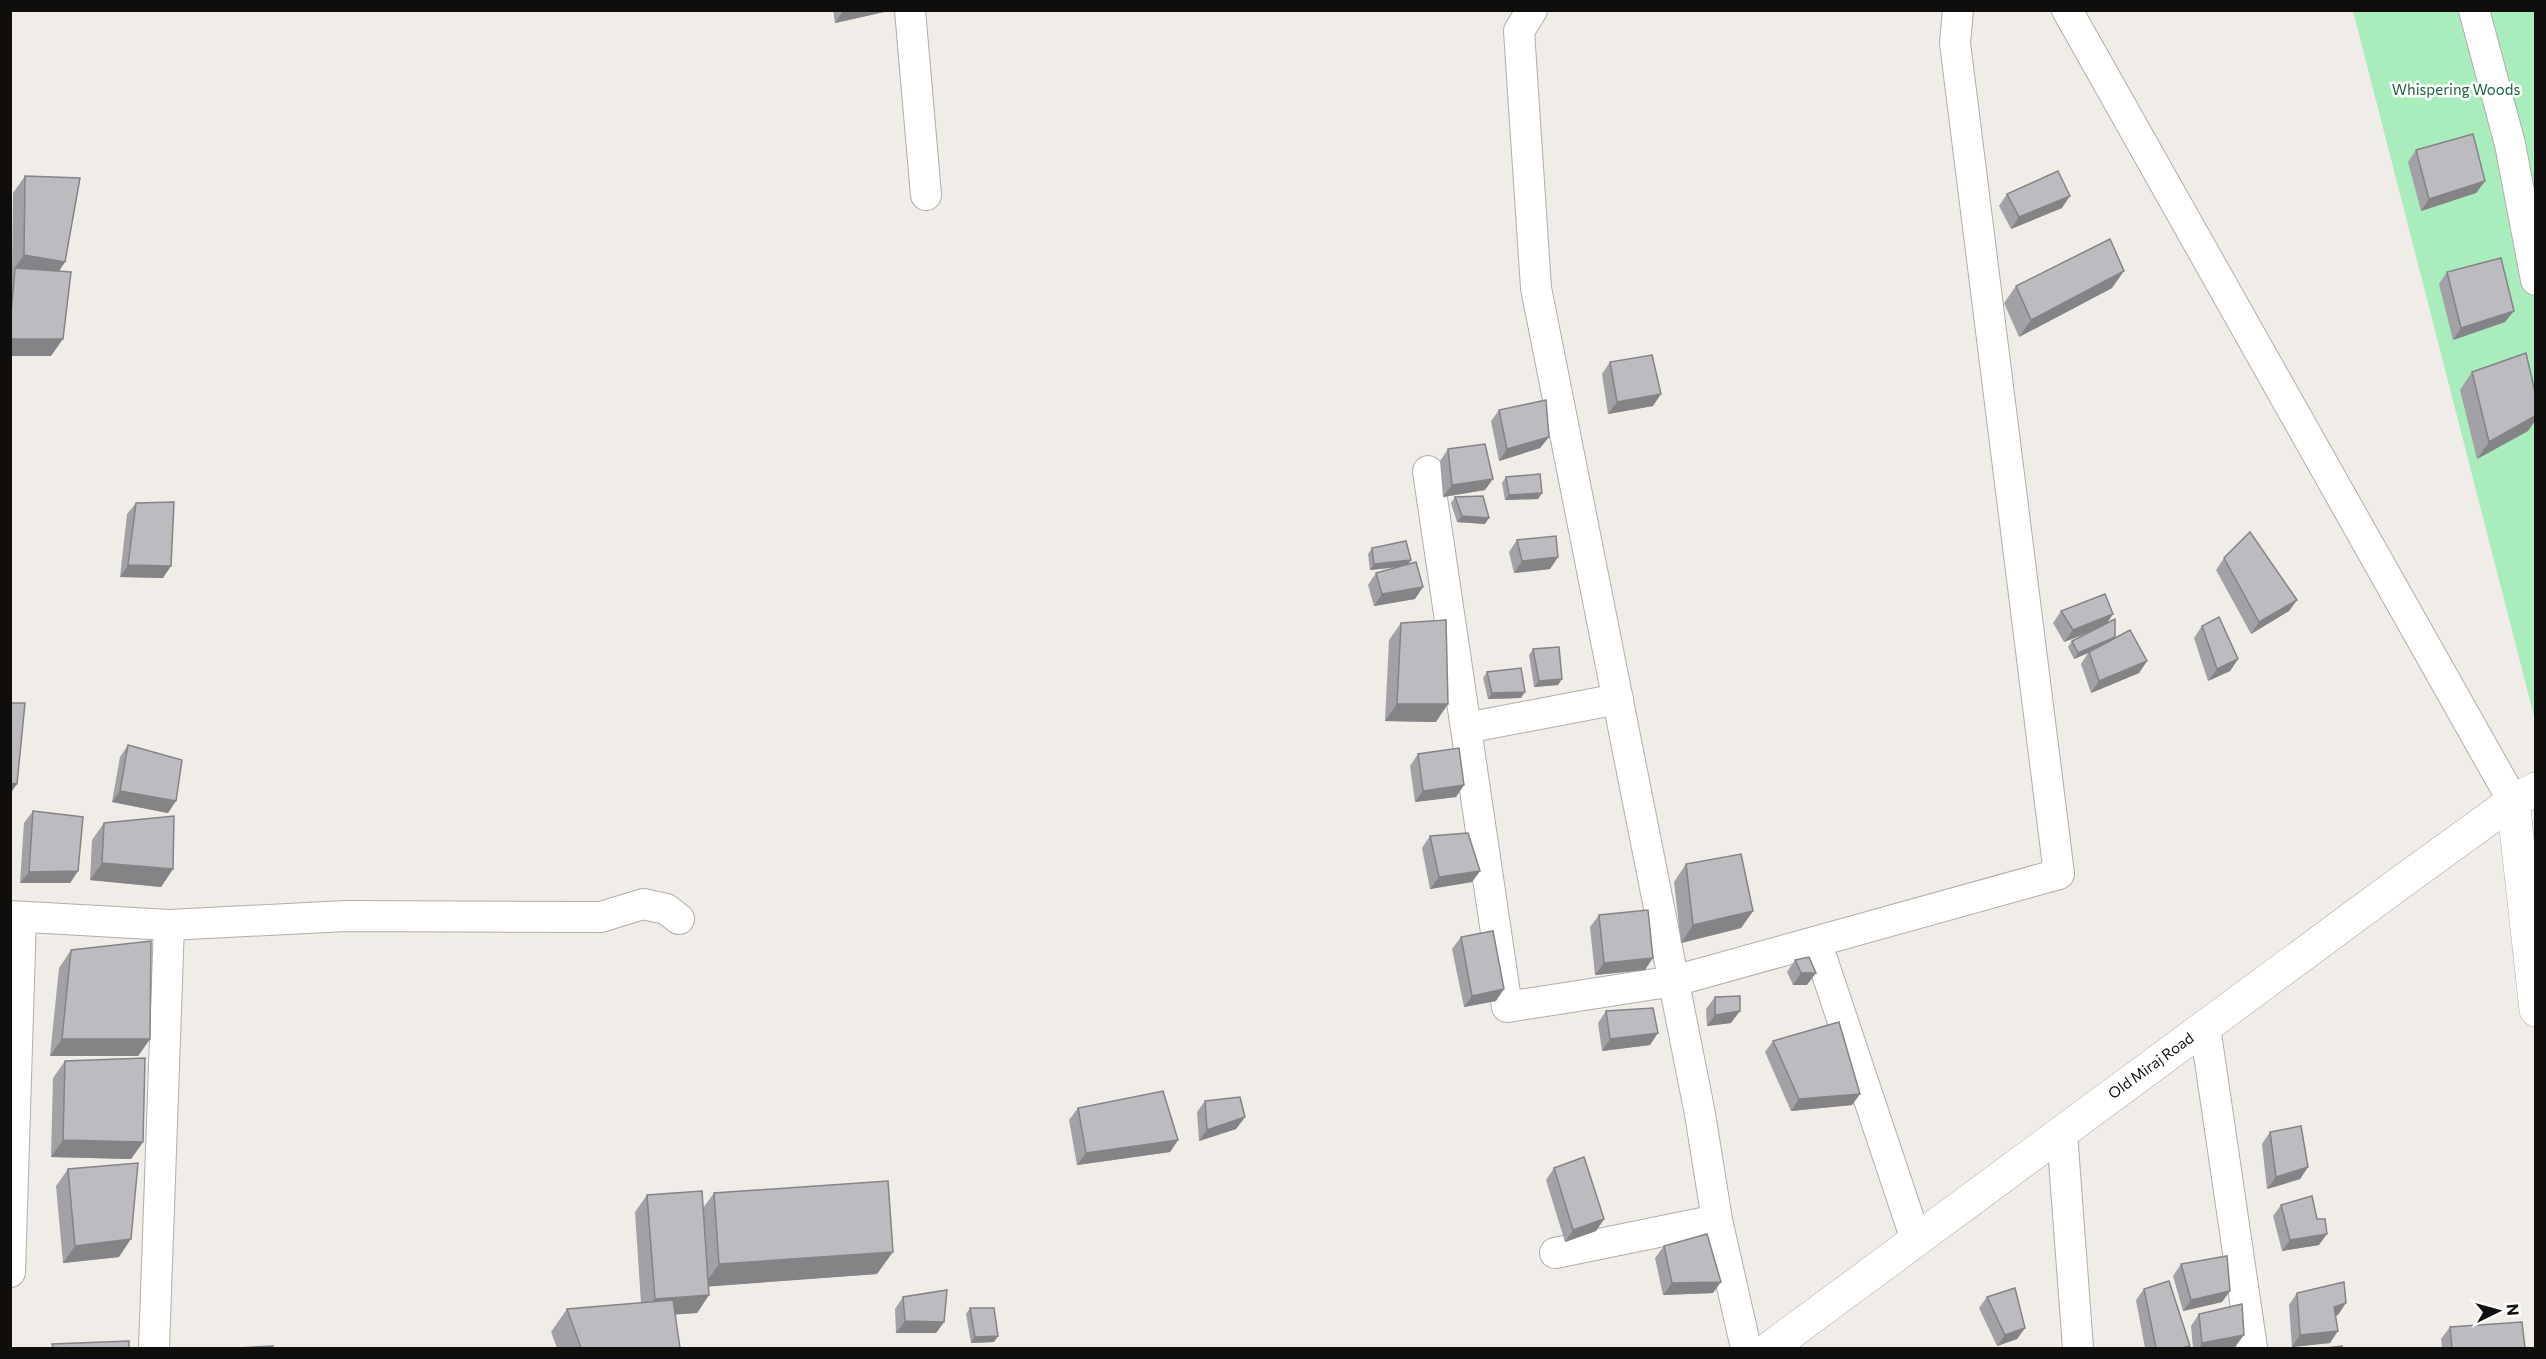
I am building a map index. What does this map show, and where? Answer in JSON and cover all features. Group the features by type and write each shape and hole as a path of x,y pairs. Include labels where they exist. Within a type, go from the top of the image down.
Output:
{"main road":[{"path":"2524,795 2535,1010"},
{"name":"Old Miraj Road","path":"1770,1348 2524,795"}],"street":[{"path":"910,10 926,195"},
{"path":"1532,10 1520,31 1536,288 1700,1114 1717,1220 1746,1348"},
{"path":"1428,471 1507,1007 1674,981 2059,874 1958,66 1956,43 1958,10"},
{"path":"2067,10 2524,795"},
{"path":"2474,10 2510,144 2535,280"},
{"path":"1466,728 1618,699"},
{"path":"10,1272 16,916 169,925 346,916 601,917 643,904 666,909 679,920"},
{"path":"154,1348 169,925"},
{"path":"1822,959 1916,1240"},
{"path":"2205,1027 2252,1348"},
{"path":"2062,1132 2078,1348"},
{"path":"1555,1253 1717,1220"}],"green space":[{"name":"Whispering Woods","path":"2353,11 2535,11 2535,720"}],"building":[{"path":"2473,134 2485,181 2429,199 2416,150"},
{"path":"2058,171 2070,196 2019,217 2007,194"},
{"path":"25,176 80,178 65,262 24,255"},
{"path":"2110,239 2124,271 2031,320 2016,286"},
{"path":"2501,258 2514,311 2461,328 2447,272"},
{"path":"15,268 71,272 63,339 10,339"},
{"path":"2526,353 2535,392 2535,416 2489,442 2472,372"},
{"path":"1652,355 1661,394 1617,402 1610,362"},
{"path":"1546,400 1549,437 1507,449 1499,410"},
{"path":"1485,444 1493,479 1452,485 1448,449"},
{"path":"1540,474 1542,493 1509,495 1506,477"},
{"path":"1483,496 1489,518 1462,516 1455,497"},
{"path":"174,502 171,566 128,565 136,503"},
{"path":"2250,532 2297,600 2259,622 2224,558"},
{"path":"1556,536 1558,557 1522,561 1517,540"},
{"path":"1406,541 1411,560 1374,564 1372,548"},
{"path":"1416,562 1423,587 1382,594 1376,573"},
{"path":"2105,594 2113,614 2073,630 2061,611"},
{"path":"2219,617 2238,659 2217,669 2202,626"},
{"path":"2115,619 2115,637 2078,653 2072,641"},
{"path":"1446,620 1448,704 1397,704 1401,623"},
{"path":"2130,630 2147,661 2099,681 2089,652"},
{"path":"1559,647 1562,679 1539,681 1533,649"},
{"path":"1521,668 1525,692 1492,693 1487,672"},
{"path":"10,703 25,703 17,784 10,783"},
{"path":"128,745 182,760 176,801 120,791"},
{"path":"1459,748 1464,785 1423,791 1418,754"},
{"path":"33,811 83,817 78,871 29,872"},
{"path":"174,816 173,869 102,863 104,823"},
{"path":"1468,833 1480,871 1439,877 1430,836"},
{"path":"1741,854 1753,911 1693,925 1686,864"},
{"path":"1648,910 1653,958 1604,963 1599,915"},
{"path":"1493,931 1504,989 1472,996 1461,937"},
{"path":"151,941 150,1039 62,1039 71,950"},
{"path":"1809,957 1816,973 1801,973 1795,960"},
{"path":"1740,996 1740,1011 1715,1015 1715,997"},
{"path":"1653,1008 1658,1033 1610,1039 1606,1011"},
{"path":"1839,1022 1860,1094 1799,1099 1773,1041"},
{"path":"145,1058 143,1142 63,1140 65,1061"},
{"path":"1163,1091 1178,1140 1086,1153 1078,1108"},
{"path":"1240,1097 1245,1117 1207,1130 1205,1101"},
{"path":"2301,1126 2308,1167 2276,1177 2270,1132"},
{"path":"1584,1157 1604,1219 1573,1230 1554,1168"},
{"path":"138,1163 131,1239 75,1246 68,1169"},
{"path":"888,1181 893,1252 719,1264 714,1193"},
{"path":"702,1191 709,1295 655,1299 647,1195"},
{"path":"2312,1196 2317,1219 2325,1219 2327,1234 2290,1240 2281,1205"},
{"path":"1707,1234 1721,1282 1672,1283 1664,1246"},
{"path":"2227,1256 2230,1291 2191,1300 2181,1264"},
{"path":"2169,1281 2190,1346 2156,1348 2144,1289"},
{"path":"2344,1282 2346,1303 2334,1307 2338,1331 2300,1335 2297,1293"},
{"path":"2015,1288 2025,1328 2005,1335 1987,1297"},
{"path":"947,1290 944,1322 905,1321 903,1297"},
{"path":"673,1300 680,1348 581,1348 567,1309"},
{"path":"2242,1304 2244,1335 2202,1343 2199,1314"},
{"path":"970,1308 994,1308 998,1336 975,1337"},
{"path":"2522,1322 2525,1348 2452,1348 2450,1327"},
{"path":"129,1341 129,1348 53,1348 52,1344"},
{"path":"273,1346 272,1348 237,1348"}]}
